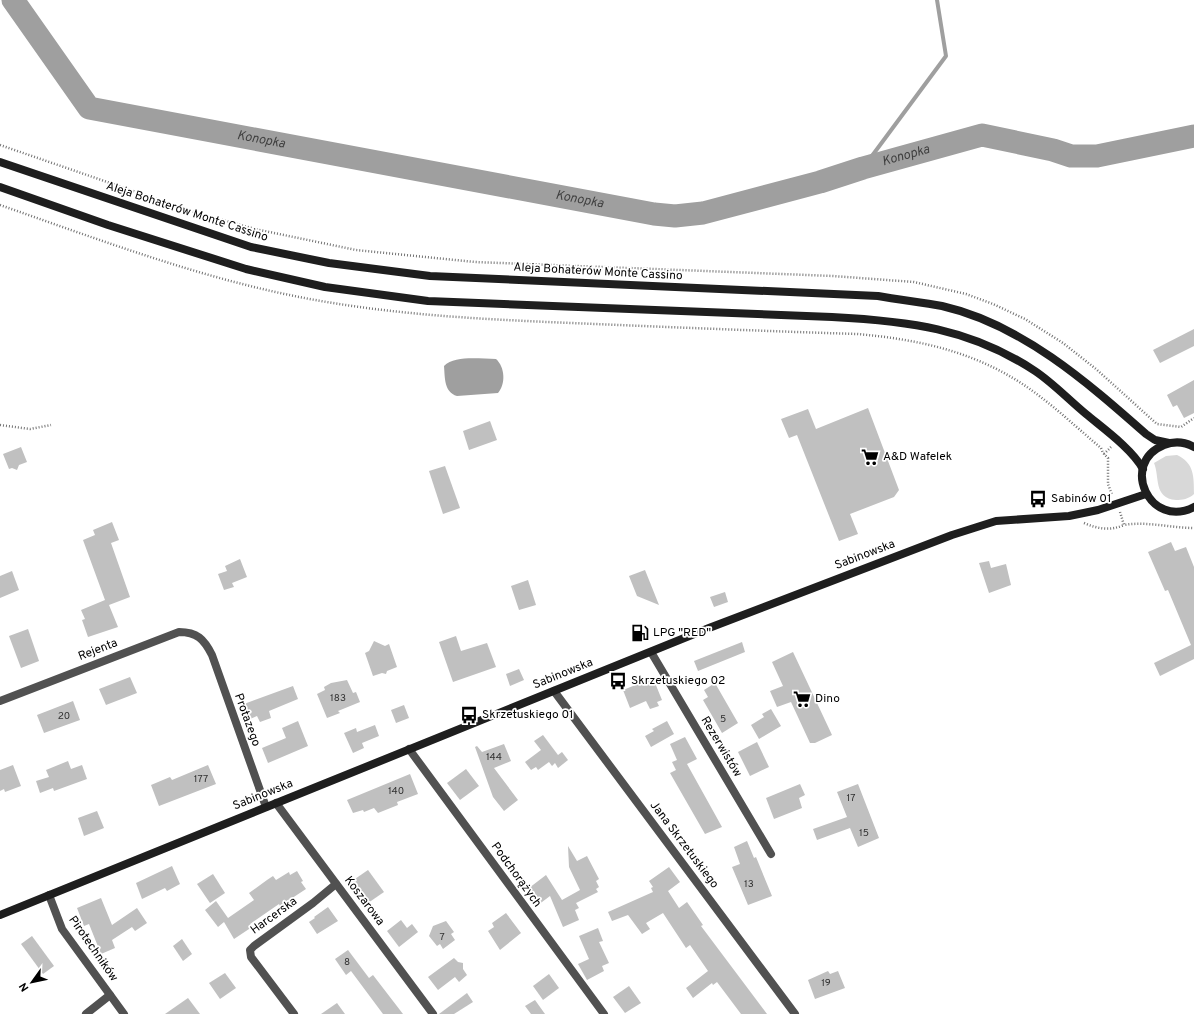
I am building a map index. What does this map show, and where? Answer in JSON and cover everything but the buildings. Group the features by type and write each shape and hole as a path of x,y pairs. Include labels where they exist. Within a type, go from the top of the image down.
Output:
{"main road":[{"name":"Aleja Bohaterów Monte Cassino","path":"0,162 251,247 329,263 430,276 878,296 942,306 984,320 1048,354 1082,379 1155,440 1169,443 1179,442 1194,447"},
{"path":"0,187 108,225 246,269 325,287 428,301 832,316 916,324 948,331 976,340 1036,372 1107,431 1139,462 1143,469"},
{"path":"1169,443 1152,452 1146,460 1142,477 1146,494 1153,502 1167,510 1183,511 1194,507"},
{"name":"Sabinowska","path":"0,915 651,652 959,533 996,521 1069,516 1098,510 1146,494"}],"street":[{"name":"Rejenta","path":"0,702 179,632 196,634 205,641"},
{"name":"Protazego","path":"205,641 212,655 266,807"},
{"name":"Rezerwistów","path":"651,652 771,854"},
{"name":"Jana Skrzetuskiego","path":"554,691 795,1014"},
{"name":"Podchorążych","path":"409,749 604,1014"},
{"name":"Koszarowa","path":"276,803 433,1014"},
{"name":"Harcerska","path":"294,1014 251,957 250,950 336,884"},
{"name":"Pirotechników","path":"49,895 62,929 124,1014"},
{"name":"Pirotechników","path":"86,1014 110,994"}],"path":[{"path":"0,145 197,212 255,229 356,250 475,262 730,270 841,276 901,281 938,287 993,304 1025,319 1055,337 1096,369 1157,424 1181,427 1194,418"},
{"path":"0,425 30,429 51,425"},
{"path":"1112,446 1103,453 1108,458 1108,484 1112,494"},
{"path":"1069,516 1099,529 1135,523 1173,528 1194,528"},
{"path":"1122,519 1124,525"}],"shaded area":[{"path":"468,358 496,359 503,371 502,385 498,393 457,396 447,388 444,366 449,363 455,360"},
{"path":"1177,455 1183,458 1190,466 1194,481 1194,494 1181,500 1169,498 1161,491 1154,463 1166,456"}],"waterway":[{"name":"Konopka","path":"13,0 89,108 654,214 675,216 703,213 820,182 863,168 982,135 1053,150 1071,156 1097,156 1194,136"},
{"path":"863,168 946,56 937,0"}],"place":[{"name":"A&D Wafelek","path":"870,457"},
{"name":"Sabinów 01","path":"1038,499"},
{"name":"LPG \"RED\"","path":"640,633"},
{"name":"Skrzetuskiego 02","path":"618,681"},
{"name":"Dino","path":"802,699"},
{"name":"Skrzetuskiego 01","path":"469,715"}]}
